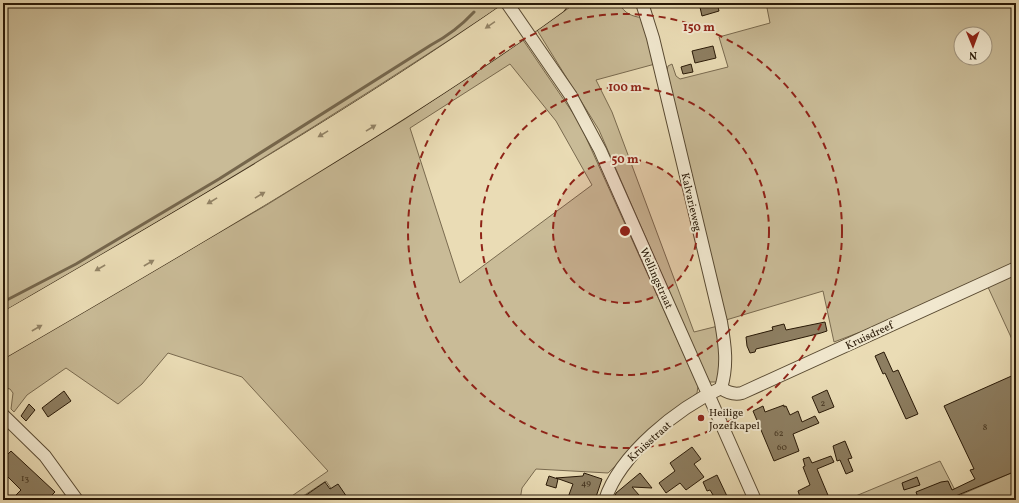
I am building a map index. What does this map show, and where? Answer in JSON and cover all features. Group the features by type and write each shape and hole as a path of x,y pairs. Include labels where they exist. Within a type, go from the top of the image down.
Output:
{"highway":[{"path":"3,324 167,229 357,113 523,3"},
{"path":"3,348 177,246 368,129 454,74 557,3"}],"street":[{"name":"Wellingstraat","path":"507,3 571,96 603,157 755,500"},
{"name":"Kalvarieweg","path":"642,3 654,45 720,322 726,361 721,388"},
{"name":"Kruisdreef","path":"721,388 727,392 736,394 742,393 1016,268"},
{"path":"707,394 721,388"},
{"name":"Kruisstraat","path":"605,500 609,487 627,459 688,406 707,394"},
{"path":"3,415 45,456 76,500"}],"shaded area":[{"path":"3,3 495,3 498,8 315,126 129,239 3,312"},
{"path":"576,3 619,3 629,14 643,18 655,64 596,80 612,112 694,332 718,326 722,350 717,382 710,382 706,376 599,130 537,30"},
{"path":"766,3 1016,3 1016,265 905,315 834,342 823,291 726,320 667,71 668,66 672,64 676,76 680,79 728,67 719,37 770,23"},
{"path":"523,40 579,122 698,386 697,393 640,442 608,473 536,469 522,488 520,500 339,500 326,481 297,500 286,500 328,471 242,377 168,353 142,384 118,404 66,368 27,395 14,412 11,409 13,393 10,389 3,387 3,358 265,206 405,119","holes":["510,64 556,121 592,185 460,283 410,128"]},
{"path":"1016,272 1016,348 987,285"},
{"path":"940,461 958,496 1016,471 1016,500 846,500"}],"building":[{"path":"699,3 717,3 719,11 702,16"},
{"path":"713,46 716,58 695,63 692,51"},
{"path":"691,64 693,72 683,74 681,67"},
{"path":"825,322 827,331 821,333 756,349 755,352 750,353 747,346 746,337 773,330 772,327 784,324 786,330"},
{"path":"884,352 893,372 898,370 918,414 906,419 885,373 883,374 875,356"},
{"path":"1016,374 1016,471 946,500 919,500 916,492 941,482 948,481 952,490 975,479 970,470 974,469 944,406"},
{"path":"827,390 834,407 819,413 812,397"},
{"path":"64,391 71,401 48,417 42,408"},
{"path":"29,404 35,410 26,421 21,416"},
{"path":"784,405 784,407 786,406 790,415 798,411 802,422 815,416 819,423 793,434 799,451 774,461 753,411 763,406 765,412"},
{"path":"845,441 852,458 848,459 853,471 846,474 840,460 837,461 833,446"},
{"path":"692,447 701,459 694,464 704,477 686,490 680,483 666,493 659,483 675,471 670,463"},
{"path":"11,451 55,492 47,500 11,500 21,490 8,477 3,482 3,459"},
{"path":"831,456 834,462 817,469 830,500 801,500 798,491 810,485 803,467 805,466 803,459 809,457 812,463"},
{"path":"584,473 602,479 595,500 567,500 573,484 556,478 583,476"},
{"path":"640,473 652,488 632,487 639,495 633,500 619,500 615,496 616,493"},
{"path":"717,475 729,500 716,500 710,490 707,491 703,482"},
{"path":"549,476 558,479 556,488 546,485"},
{"path":"917,477 920,485 904,490 902,483"},
{"path":"325,482 330,489 338,484 349,500 299,500"}],"waterway":[{"path":"3,302 76,264 219,179 443,38 474,12"}],"place":[{"name":"Heilige Jozefkapel","path":"701,418"}]}
